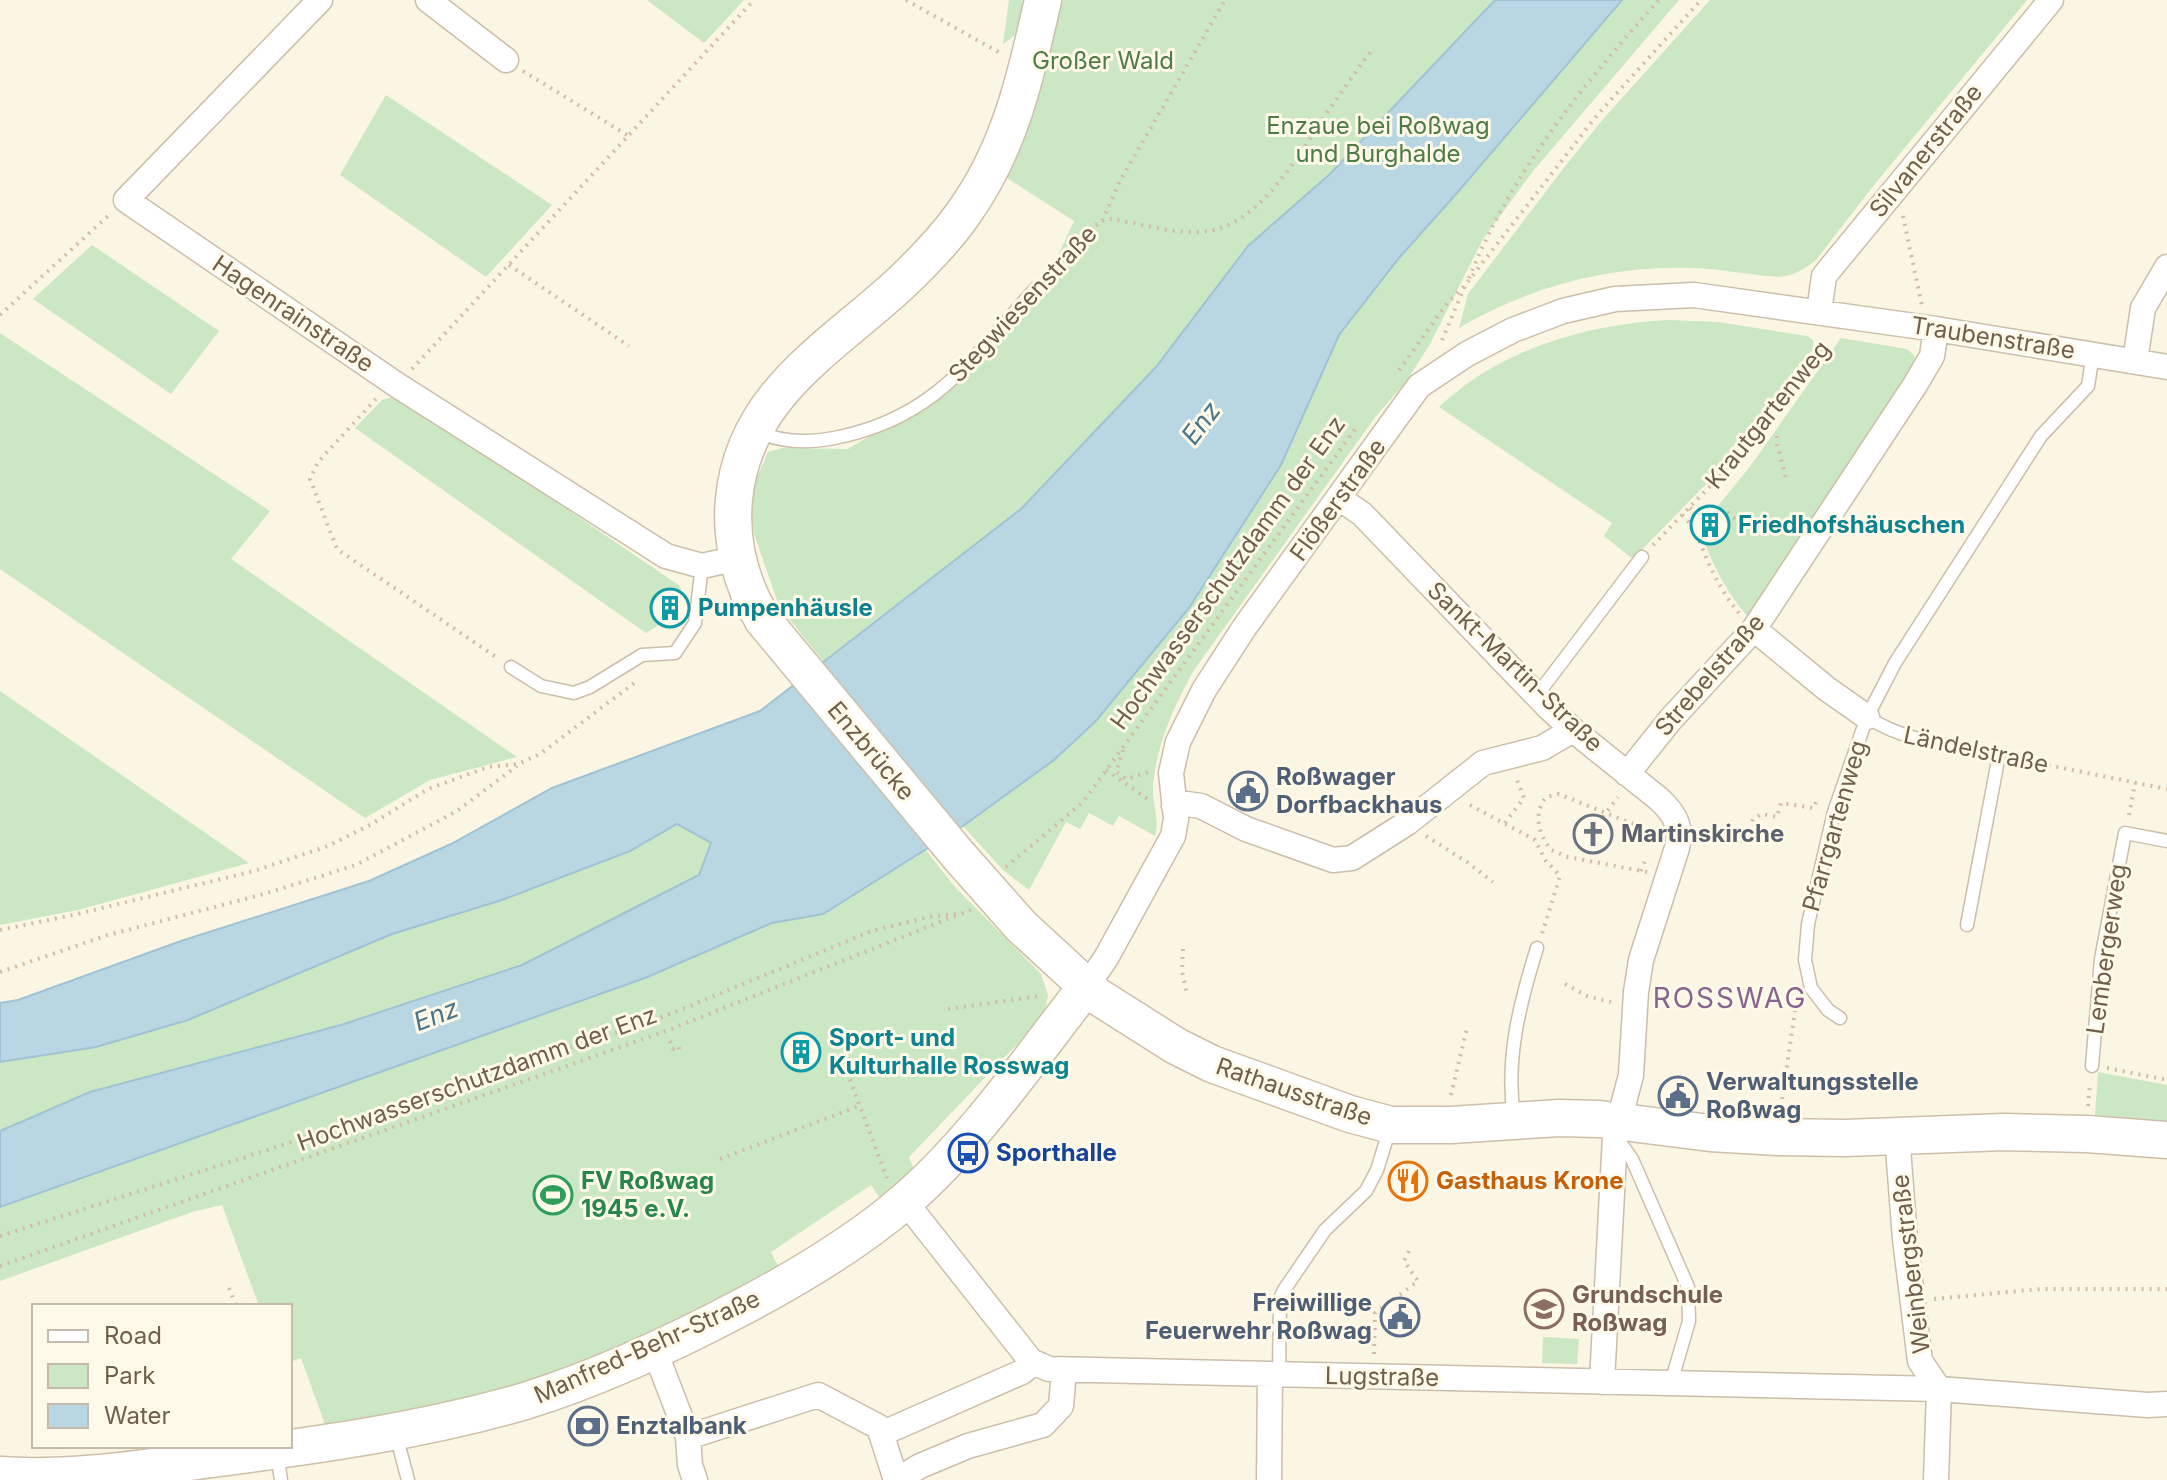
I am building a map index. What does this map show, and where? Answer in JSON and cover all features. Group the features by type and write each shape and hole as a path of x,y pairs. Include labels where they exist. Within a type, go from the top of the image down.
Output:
{"street":[{"path":"126,200 320,0"},
{"path":"428,0 506,60"},
{"path":"754,429 769,403 792,378 903,281 963,215 988,176 1008,134 1043,0"},
{"name":"Silvanerstraße","path":"1827,313 1824,276 2051,0"},
{"name":"Hagenrainstraße","path":"126,200 394,383 666,556 702,566 738,558"},
{"path":"2135,361 2143,308 2167,267"},
{"name":"Flößerstraße","path":"1086,987 1106,958 1173,836 1176,825 1164,805 1174,754 1195,708 1244,628 1419,386 1490,341 1538,319 1602,302 1667,295 1720,297 1827,313"},
{"name":"Traubenstraße","path":"1827,313 2167,367"},
{"name":"Strebelstraße","path":"1627,774 1750,625 1915,385 1932,356 1928,328"},
{"name":"Enzbrücke","path":"754,429 734,492 733,522 738,558 755,607 783,646 959,856 1021,926 1086,987"},
{"name":"Sankt-Martin-Straße","path":"1339,498 1362,514 1573,730 1671,811 1679,830 1677,848 1641,960 1631,1075 1617,1128 1602,1382"},
{"name":"Ländelstraße","path":"1750,625 1827,689 1867,717"},
{"path":"1164,805 1201,806 1246,829 1333,860 1342,860 1352,858 1407,823 1483,763 1542,748 1573,730"},
{"name":"Rathausstraße","path":"1086,987 1176,1046 1212,1064 1350,1114 1391,1125 1451,1125 1559,1118 1617,1128 1778,1137 2087,1134 2167,1140"},
{"name":"Manfred-Behr-Straße","path":"0,1475 279,1465 526,1400 654,1349 770,1293 849,1243 898,1192 977,1127 1086,987"},
{"name":"Weinbergstraße","path":"1897,1135 1920,1361 1939,1389"},
{"path":"881,1434 1014,1376 1033,1363 898,1192"},
{"path":"654,1349 688,1437 690,1465 695,1480"},
{"name":"Lugstraße","path":"1033,1363 1064,1370 1939,1389 2167,1404"},
{"path":"688,1437 818,1395 879,1427 897,1480 920,1466 968,1446 1043,1425 1061,1406 1064,1370"},
{"path":"1269,1480 1274,1374"},
{"path":"1936,1480 1939,1389"}],"lane":[{"name":"Stegwiesenstraße","path":"754,429 783,440 806,441 852,435 896,419 935,396 953,380 1036,288"},
{"name":"Pfarrgartenweg","path":"1811,988 1805,960 1808,924 1834,812 1867,717 1895,663 2041,436 2088,386 2093,354"},
{"path":"1537,695 1642,557"},
{"path":"511,667 541,686 574,693 590,687 642,655 675,653 695,623 702,566"},
{"name":"Ländelstraße","path":"1867,717 1887,730 1910,737 1999,755"},
{"path":"1967,925 1999,755"},
{"path":"2125,833 2167,841"},
{"name":"Lembergerweg","path":"2092,1066 2101,959 2125,833"},
{"path":"1514,1120 1511,1096 1514,1036 1537,948"},
{"path":"1811,988 1828,1010 1840,1018"},
{"path":"1274,1374 1280,1299 1284,1290 1325,1230 1366,1191 1377,1170 1391,1125"},
{"path":"1617,1128 1688,1287 1689,1321 1671,1383"},
{"path":"396,1432 408,1480"}],"path":[{"path":"511,667 337,549 310,479 318,462 509,265 754,0"},
{"path":"906,0 1002,54 1029,63"},
{"name":"Stegwiesenstraße","path":"1036,288 1085,233 1102,221 1120,181 1225,0"},
{"path":"1439,345 1485,237 1544,143 1599,69 1659,0"},
{"path":"1390,382 1446,305 1466,284 1598,114 1701,0"},
{"path":"1102,221 1110,219 1186,231 1207,231 1243,215 1291,168 1371,51"},
{"path":"506,60 627,135"},
{"path":"1887,197 1901,208 1928,328"},
{"path":"0,315 126,200"},
{"path":"509,265 629,346"},
{"name":"Krautgartenweg","path":"1642,557 1747,448 1804,373 1832,336 1827,313"},
{"name":"Hochwasserschutzdamm der Enz","path":"1003,870 1083,802 1362,420"},
{"path":"1777,436 1787,482"},
{"path":"1690,508 1705,521"},
{"path":"1716,517 1723,509 1753,533"},
{"path":"1682,515 1693,525 1728,601 1750,625"},
{"path":"0,972 108,935 264,894 356,865 457,811 518,764 540,754 675,653"},
{"path":"1125,744 1116,772 1126,779"},
{"name":"Ländelstraße","path":"1999,755 2167,789"},
{"path":"0,930 254,871 328,846 370,825 428,789 461,775 488,767 518,764"},
{"path":"1106,770 1164,805"},
{"path":"1505,823 1524,798 1516,778"},
{"path":"2125,833 2135,783"},
{"path":"1559,794 1604,815 1648,830 1654,837 1642,871 1568,857 1551,850 1538,822 1538,813 1546,797 1559,794"},
{"path":"1742,843 1753,819 1762,814 1777,817 1781,803 1814,808 1819,796"},
{"path":"1604,815 1616,799"},
{"path":"1480,810 1535,840 1560,876 1537,948"},
{"path":"1435,842 1493,882"},
{"path":"1542,854 1551,850"},
{"name":"Hochwasserschutzdamm der Enz","path":"0,1266 666,1031 961,914"},
{"path":"0,1236 295,1141 670,1014 872,931 933,916"},
{"path":"1183,949 1182,971 1187,994"},
{"path":"1565,984 1587,996 1635,1006"},
{"path":"1781,1101 1798,996 1811,988"},
{"path":"948,1009 1048,995"},
{"path":"1451,1125 1450,1102 1467,1028"},
{"path":"670,1041 673,1049 678,1046 680,1051"},
{"path":"2092,1066 2167,1080"},
{"path":"847,1072 879,1156 898,1192"},
{"path":"720,1159 859,1106"},
{"path":"879,1156 886,1153"},
{"path":"1374,1376 1375,1313 1418,1281 1404,1261 1409,1251"},
{"path":"229,1288 235,1304"},
{"path":"1912,1302 2041,1289 2167,1289"}],"green space":[{"path":"647,0 744,0 704,43"},
{"path":"1009,0 1025,0 1018,33 1003,44"},
{"path":"1056,0 1679,0 1534,170 1483,239 1430,344 1406,382 1376,416 1194,670 1173,712 1158,756 1153,787 1157,824 1155,836 1119,816 1113,826 1089,813 1080,829 1066,822 1029,890 1003,870 963,826 1054,760 1281,465 1339,335 1380,282 1254,241 1156,367 1021,509 823,661 779,606 754,534 750,493 768,452 782,448 848,449 902,417 958,371 1040,294 1074,221 1007,178"},
{"path":"1710,0 2027,0 1816,260 1803,269 1779,277 1693,268 1632,270 1602,275 1572,281 1514,300 1459,328 1468,294 1566,165"},
{"path":"386,95 552,205 486,277 340,175"},
{"path":"92,245 219,331 171,394 33,299"},
{"path":"1668,320 1718,322 1807,336 1813,340 1814,348 1744,445 1633,559 1604,536 1612,523 1439,407 1489,370 1546,343 1607,327"},
{"path":"0,333 270,511 231,559 517,757 430,780 365,818 0,569"},
{"path":"1841,338 1907,349 1915,356 1912,372 1751,620 1720,577 1699,529 1749,468"},
{"path":"399,395 680,586 686,608 646,633 355,428 382,400"},
{"path":"0,691 249,863 78,910 0,925"},
{"path":"677,824 712,843 700,875 522,965 0,1131 0,1062 96,1047 188,1020 392,934 502,900 630,851"},
{"name":"FV Roßwag 1945 e.V.","path":"925,849 955,887 1041,974 1048,995 1044,1016 909,1157 916,1174 883,1203 871,1185 771,1252 781,1272 644,1340 536,1382 500,1392 326,1427 301,1358 292,1361 292,1304 258,1304 222,1205 192,1212 0,1281 0,1207 645,978 772,923 823,914"},
{"path":"2098,1072 2167,1085 2167,1122 2095,1115"},
{"path":"1543,1337 1579,1339 1577,1364 1542,1363"}],"water":[{"name":"Enz","path":"1495,0 1622,0 1399,258 1339,335 1281,465 1189,608 1095,722 1054,760 963,826 823,914 772,923 645,978 0,1207 0,1131 90,1092 341,1025 522,965 699,875 711,843 677,824 630,851 502,900 392,934 188,1020 96,1047 0,1062 0,1003 18,1000 181,941 369,881 451,844 552,788 760,711 1021,509 1156,367 1248,246 1330,174"}],"place":[{"name":"Friedhofshäuschen","path":"1710,525"},
{"name":"Pumpenhäusle","path":"670,608"},
{"name":"Roßwager Dorfbackhaus","path":"1248,791"},
{"name":"Martinskirche","path":"1593,834"},
{"name":"Sport- und Kulturhalle Rosswag","path":"801,1052"},
{"name":"Verwaltungsstelle Roßwag","path":"1678,1096"},
{"name":"Sporthalle","path":"968,1153"},
{"name":"Gasthaus Krone","path":"1408,1181"},
{"name":"FV Roßwag 1945 e.V.","path":"553,1195"},
{"name":"Grundschule Roßwag","path":"1544,1309"},
{"name":"Freiwillige Feuerwehr Roßwag","path":"1400,1317"},
{"name":"Enztalbank","path":"588,1426"}],"district":[{"name":"ROSSWAG","path":"1730,998"}],"park label":[{"name":"Großer Wald","path":"1103,61"},
{"name":"Enzaue bei Roßwag und Burghalde","path":"1378,140"}]}
